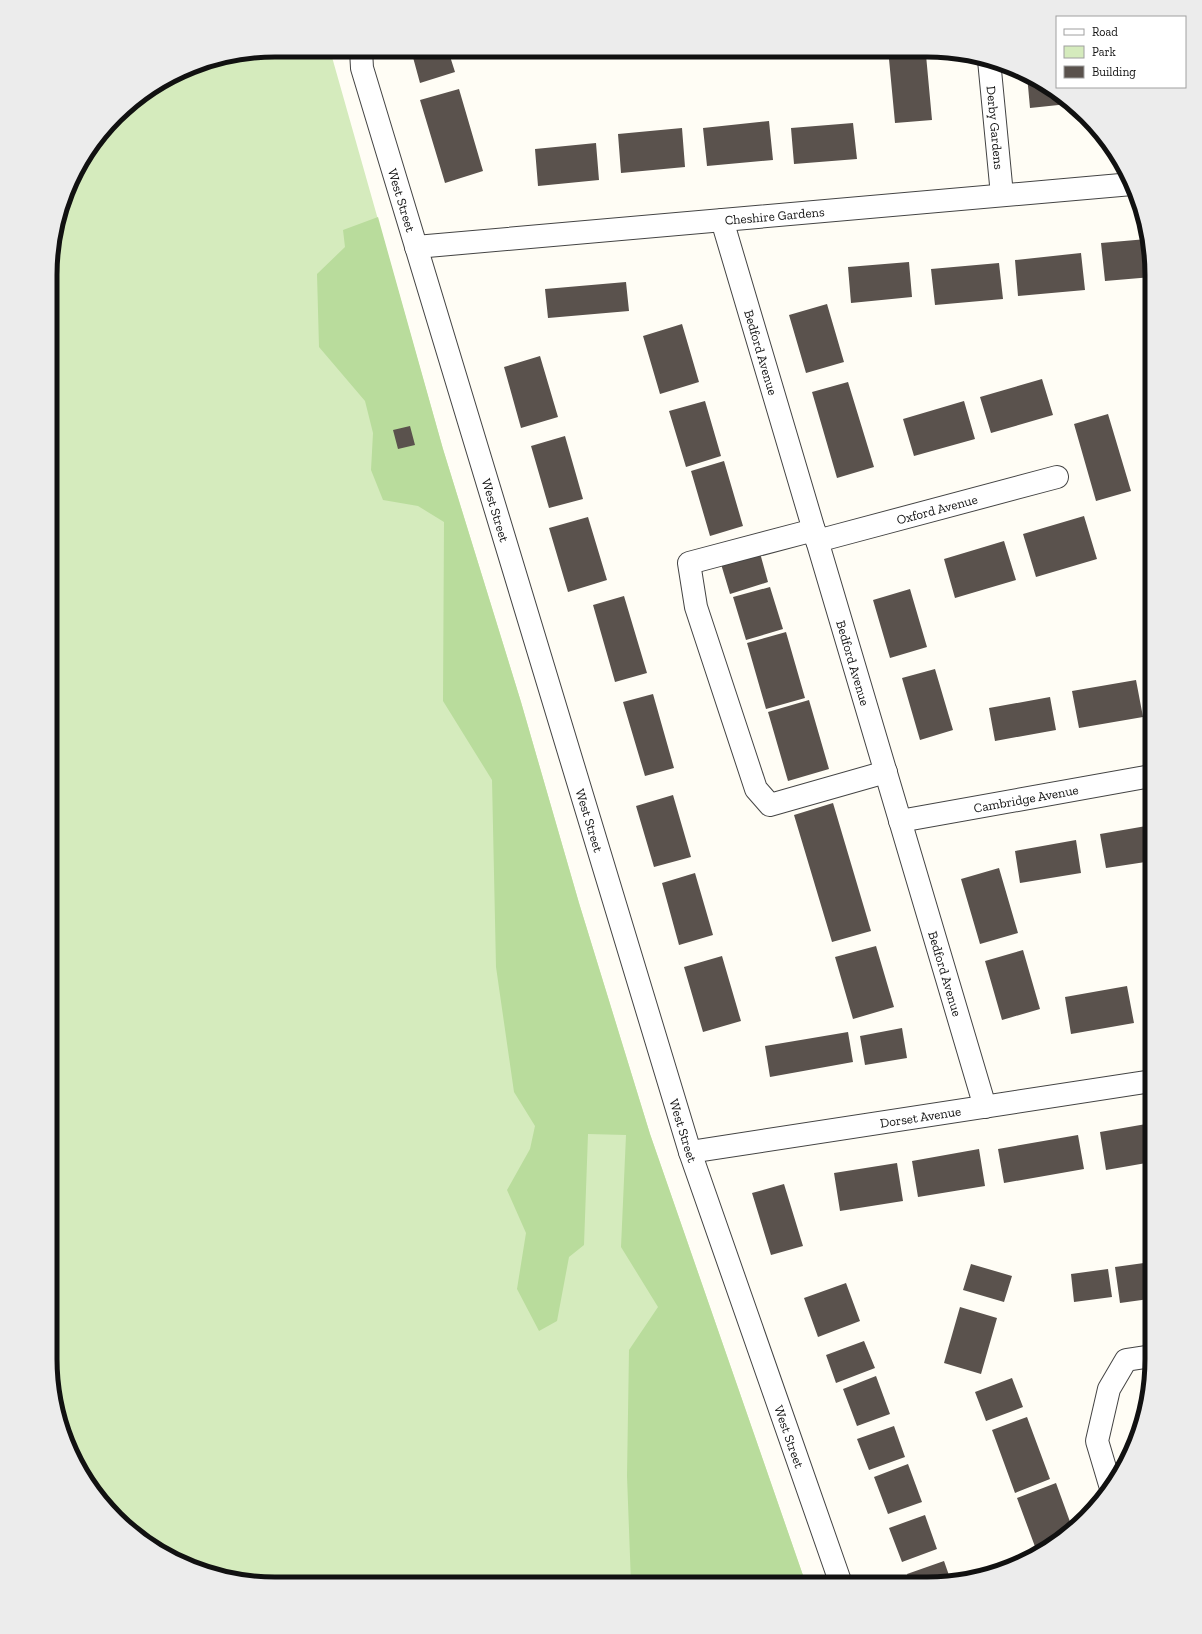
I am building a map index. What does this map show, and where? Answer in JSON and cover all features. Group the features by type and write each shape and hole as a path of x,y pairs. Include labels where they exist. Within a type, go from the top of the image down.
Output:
{"street":[{"name":"West Street","path":"361,57 362,68 690,1152 839,1577"},
{"name":"Derby Gardens","path":"990,66 1002,196"},
{"name":"Cheshire Gardens","path":"416,247 1126,185"},
{"name":"Bedford Avenue","path":"722,220 985,1107"},
{"name":"Oxford Avenue","path":"886,772 770,805 756,789 696,607 689,563 815,535 1057,477"},
{"name":"Cambridge Avenue","path":"900,821 1145,777"},
{"name":"Dorset Avenue","path":"690,1152 1145,1081"},
{"path":"1108,1479 1097,1441 1109,1389 1126,1360 1145,1357"}],"green space":[{"path":"260,57 332,57 443,449 521,702 579,903 650,1134 804,1577 260,1577 232,1573 218,1570 178,1555 142,1532 111,1503 102,1492 79,1456 64,1416 57,1374 57,260 64,218 74,191 79,178 102,142 131,111 142,102 178,79 218,64 232,61"},
{"path":"378,217 443,449 521,702 579,903 650,1134 804,1577 631,1577 627,1476 629,1350 658,1307 621,1247 626,1135 588,1134 584,1245 569,1257 557,1321 539,1331 517,1289 526,1233 507,1190 530,1149 535,1126 514,1092 496,967 492,780 443,701 444,522 418,506 383,500 371,470 373,433 365,401 319,347 317,274 345,247 343,230"}],"building":[{"path":"413,57 450,57 455,72 420,83"},
{"path":"926,57 932,120 895,123 889,59"},
{"path":"1028,81 1063,105 1030,108"},
{"path":"459,89 483,171 445,183 420,100"},
{"path":"769,121 773,160 707,166 703,128"},
{"path":"853,123 857,159 794,164 791,128"},
{"path":"682,128 685,167 621,173 618,134"},
{"path":"596,143 599,180 538,186 535,149"},
{"path":"1142,239 1145,260 1145,278 1105,281 1101,243"},
{"path":"1081,253 1085,290 1018,296 1015,260"},
{"path":"909,262 912,297 851,303 848,267"},
{"path":"999,263 1003,299 935,305 931,269"},
{"path":"626,282 629,311 548,318 545,289"},
{"path":"827,304 844,362 806,373 789,315"},
{"path":"682,324 699,382 660,394 643,336"},
{"path":"540,356 558,417 521,428 504,367"},
{"path":"1042,379 1053,415 991,433 980,397"},
{"path":"848,382 874,467 837,478 812,392"},
{"path":"705,401 721,456 686,467 669,411"},
{"path":"964,401 975,439 914,456 903,419"},
{"path":"1108,414 1131,491 1096,501 1074,424"},
{"path":"410,426 415,445 398,449 393,430"},
{"path":"565,436 583,499 549,508 531,446"},
{"path":"724,461 743,526 710,536 691,471"},
{"path":"1084,516 1097,559 1036,577 1023,534"},
{"path":"588,517 607,580 568,592 549,528"},
{"path":"1004,541 1016,580 955,598 944,559"},
{"path":"760,553 768,582 730,594 721,564"},
{"path":"770,587 783,629 746,640 733,597"},
{"path":"910,589 927,647 890,658 873,600"},
{"path":"624,596 647,673 615,682 593,605"},
{"path":"786,632 805,698 766,709 747,643"},
{"path":"935,669 953,730 920,740 902,678"},
{"path":"1136,680 1143,717 1079,728 1072,691"},
{"path":"653,694 674,768 645,776 623,702"},
{"path":"1050,697 1056,730 995,741 989,708"},
{"path":"809,700 829,769 788,781 768,712"},
{"path":"673,795 691,857 654,867 636,806"},
{"path":"833,803 871,931 832,942 794,815"},
{"path":"1145,826 1145,862 1106,868 1100,834"},
{"path":"1076,840 1081,873 1020,883 1015,851"},
{"path":"999,868 1018,933 980,944 961,879"},
{"path":"695,873 713,935 679,945 662,883"},
{"path":"876,946 894,1007 853,1019 835,957"},
{"path":"1023,950 1040,1009 1002,1020 985,961"},
{"path":"722,956 741,1021 703,1032 684,967"},
{"path":"1127,986 1134,1023 1071,1034 1065,997"},
{"path":"902,1028 907,1058 865,1065 860,1036"},
{"path":"848,1032 853,1062 770,1077 765,1046"},
{"path":"1145,1124 1145,1163 1106,1170 1100,1132"},
{"path":"1078,1135 1084,1169 1004,1183 998,1149"},
{"path":"979,1149 985,1186 918,1197 912,1161"},
{"path":"897,1163 903,1201 840,1211 834,1173"},
{"path":"784,1184 803,1246 771,1255 752,1193"},
{"path":"1144,1263 1145,1300 1120,1303 1115,1267"},
{"path":"971,1264 1012,1276 1004,1302 963,1290"},
{"path":"1108,1269 1112,1297 1074,1302 1071,1274"},
{"path":"846,1283 860,1321 818,1337 804,1298"},
{"path":"960,1307 997,1318 981,1374 944,1363"},
{"path":"864,1341 875,1368 836,1383 826,1355"},
{"path":"876,1376 890,1414 857,1426 843,1389"},
{"path":"1012,1378 1023,1407 986,1421 975,1392"},
{"path":"1027,1417 1050,1479 1015,1493 992,1430"},
{"path":"894,1426 905,1457 869,1470 857,1439"},
{"path":"908,1464 922,1502 888,1514 874,1477"},
{"path":"1056,1483 1071,1523 1036,1548 1017,1498"},
{"path":"925,1515 937,1549 902,1562 889,1528"},
{"path":"944,1561 949,1576 908,1577 907,1574"}]}
